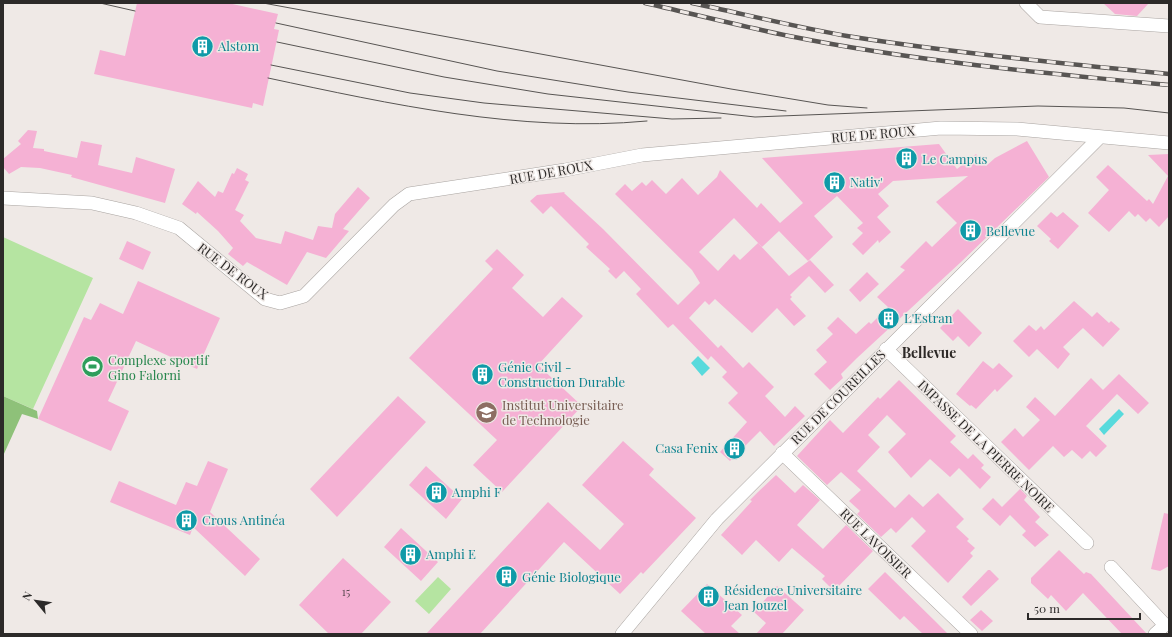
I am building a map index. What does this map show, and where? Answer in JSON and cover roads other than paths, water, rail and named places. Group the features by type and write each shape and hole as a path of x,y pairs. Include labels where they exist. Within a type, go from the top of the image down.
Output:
{"street":[{"path":"1026,3 1040,17 1169,26"},
{"name":"RUE DE ROUX","path":"3,198 92,203 136,213 179,228 265,299 280,302 304,296 394,205 409,194 565,170 642,155 941,128 1017,129 1169,143"},
{"name":"RUE DE COUREILLES","path":"622,634 717,519 1100,136"},
{"name":"IMPASSE DE LA PIERRE NOIRE","path":"886,349 1087,543"},
{"name":"RUE LAVOISIER","path":"782,453 970,634"},
{"path":"1111,567 1165,625 1155,634"}],"water":[{"path":"698,356 710,368 702,376 691,363"},
{"path":"1119,409 1124,414 1104,435 1099,429"}],"tram line":[{"path":"100,3 135,11"},
{"path":"263,3 731,89 828,105 867,108"},
{"path":"276,23 497,71 628,92 786,111"},
{"path":"277,42 444,77 548,94 755,117 1038,106 1124,108 1169,113"},
{"path":"271,65 410,93 484,103 672,119 721,118"},
{"path":"268,78 408,106 504,120 600,124 647,121"}],"railway":[{"path":"645,3 789,36 883,53 1026,71 1169,85"},
{"path":"692,3 808,29 927,48 1169,74"}],"place":[{"name":"Alstom","path":"202,46"},
{"name":"Le Campus","path":"907,159"},
{"name":"Nativ'","path":"835,182"},
{"name":"Bellevue","path":"971,231"},
{"name":"L'Estran","path":"888,318"},
{"name":"Complexe sportif Gino Falorni","path":"93,367"},
{"name":"Génie Civil - Construction Durable","path":"483,374"},
{"name":"Institut Universitaire de Technologie","path":"486,412"},
{"name":"Casa Fenix","path":"734,448"},
{"name":"Amphi F","path":"436,492"},
{"name":"Crous Antinéa","path":"187,520"},
{"name":"Amphi E","path":"411,554"},
{"name":"Génie Biologique","path":"506,577"},
{"name":"Résidence Universitaire Jean Jouzel","path":"708,597"}],"district":[{"name":"Bellevue","path":"929,353"}]}
